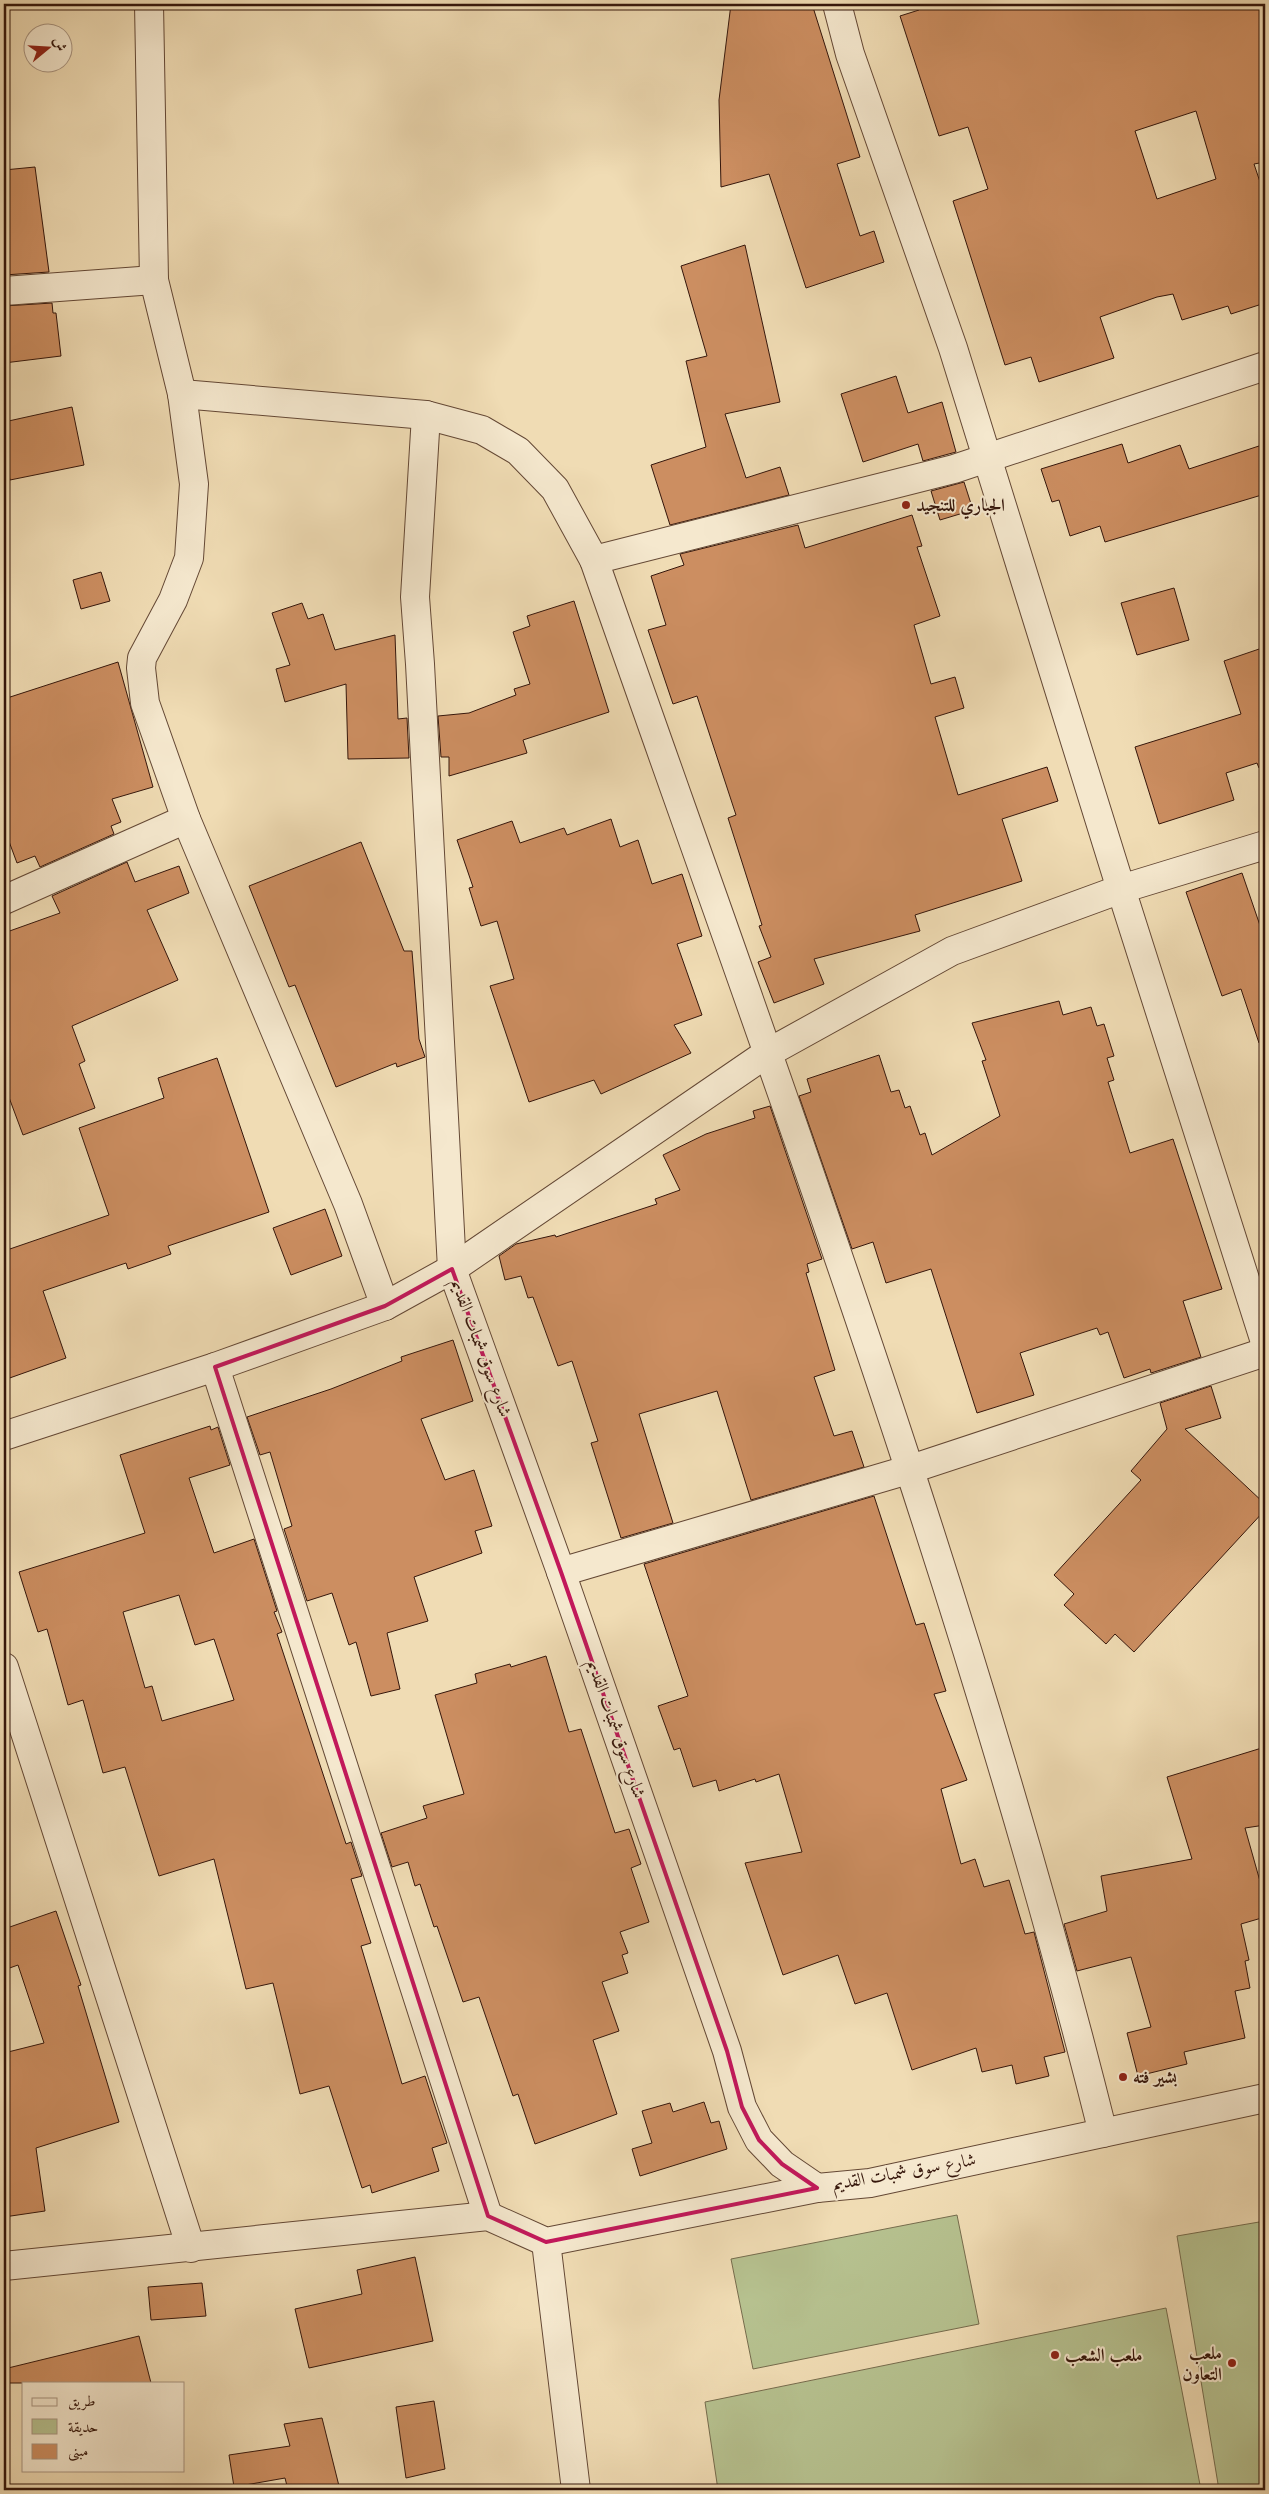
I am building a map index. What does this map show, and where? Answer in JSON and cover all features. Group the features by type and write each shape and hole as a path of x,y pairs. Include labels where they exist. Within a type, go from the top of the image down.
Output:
{"street":[{"path":"149,4 154,280 182,394 194,484 189,558 173,600 142,658 141,668 145,703 186,819 348,1204 385,1306"},
{"path":"837,4 850,54 953,348 1265,1342"},
{"path":"4,290 154,280"},
{"path":"594,560 988,458 1265,366"},
{"path":"182,394 426,415 482,430 518,451 555,489 594,560 911,1469 1033,1873 1075,2019 1103,2133"},
{"path":"426,415 415,597 452,1269"},
{"path":"4,900 186,819"},
{"path":"452,1269 766,1054 952,951 1121,888 1265,845"},
{"name":"شارع سوق شمبات القديم","path":"4,1436 215,1367 385,1306 452,1269 561,1572 727,2051 742,2107 759,2140 782,2164 817,2188 870,2183 1265,2098"},
{"path":"561,1572 911,1469 1265,1352"},
{"path":"215,1367 488,2216"},
{"path":"4,1667 191,2248"},
{"path":"4,2266 488,2216 546,2242 817,2188"},
{"path":"546,2242 576,2490"}],"highlighted area":[{"path":"452,1269 561,1572 727,2051 742,2107 759,2140 782,2164 817,2188 546,2242 488,2216 215,1367 385,1306"}],"green space":[{"path":"957,2215 979,2324 753,2369 731,2259"},
{"name":"ملعب التعاون","path":"1265,2221 1265,2490 1219,2490 1177,2236"},
{"name":"ملعب الشعب","path":"1166,2308 1201,2490 718,2490 705,2402"}],"building":[{"path":"731,4 812,4 860,157 837,164 860,236 874,231 884,262 806,288 769,174 721,187 719,100"},
{"path":"916,4 1265,4 1265,162 1254,164 1265,197 1265,303 1231,314 1228,306 1182,320 1173,294 1157,297 1100,317 1114,358 1039,382 1031,357 1005,365 953,201 988,189 968,127 939,136 900,16 919,10","holes":["1196,111 1216,179 1157,199 1135,131"]},
{"path":"35,167 49,272 4,275 4,170"},
{"path":"745,245 780,402 725,414 746,478 780,467 789,495 670,525 651,465 706,447 686,361 707,356 681,266"},
{"path":"52,303 53,313 56,313 61,356 4,363 4,306"},
{"path":"896,376 908,413 942,402 956,452 923,461 918,444 863,462 841,394"},
{"path":"72,407 84,465 10,480 4,452 4,422"},
{"path":"1122,444 1128,463 1180,445 1189,469 1265,444 1265,494 1105,542 1100,526 1070,536 1059,500 1052,502 1041,469"},
{"path":"964,482 973,510 940,520 931,491"},
{"path":"912,515 922,546 917,547 940,616 914,625 931,684 955,677 964,708 935,717 958,795 1047,767 1058,801 1002,819 1022,881 915,915 920,931 814,959 824,984 774,1003 758,962 771,957 759,926 762,925 728,818 736,815 697,696 673,704 648,630 666,625 651,576 684,565 680,554 798,525 805,548"},
{"path":"101,572 110,601 81,609 73,580"},
{"path":"1174,588 1189,640 1137,655 1121,603"},
{"path":"574,601 609,712 523,740 527,753 449,776 449,757 441,757 438,716 469,713 516,695 514,689 530,684 513,632 530,626 527,616"},
{"path":"302,603 308,619 323,614 335,650 395,635 398,719 407,718 409,758 348,759 346,684 285,702 276,669 290,665 272,613"},
{"path":"1265,647 1265,767 1259,768 1257,763 1226,773 1234,800 1159,824 1135,747 1241,714 1224,661"},
{"path":"118,662 153,787 112,799 121,822 111,826 114,834 40,867 35,856 17,863 4,828 4,699"},
{"path":"611,819 620,847 638,840 652,884 682,874 702,936 677,944 702,1015 674,1025 691,1053 601,1094 594,1080 529,1102 490,986 514,979 497,921 481,926 469,888 473,887 457,840 512,821 520,843 564,828 567,835"},
{"path":"361,842 404,951 412,951 419,1039 425,1057 397,1067 396,1063 336,1087 295,985 289,987 249,886"},
{"path":"127,862 135,882 179,866 189,893 147,910 178,980 72,1026 85,1061 79,1064 95,1108 23,1135 4,1084 4,933 60,913 52,896"},
{"path":"1242,873 1265,940 1265,1042 1259,1043 1241,989 1222,996 1186,892"},
{"path":"1059,1001 1063,1015 1091,1007 1097,1026 1104,1024 1114,1056 1107,1058 1114,1080 1108,1082 1130,1153 1173,1139 1222,1289 1183,1301 1201,1357 1151,1373 1150,1369 1124,1378 1108,1332 1100,1335 1097,1328 1020,1353 1034,1395 977,1413 931,1269 886,1283 873,1242 852,1249 799,1096 811,1092 807,1079 879,1055 891,1092 899,1090 905,1108 910,1106 920,1135 925,1133 932,1155 1000,1116 982,1061 986,1060 972,1023"},
{"path":"217,1058 269,1212 168,1246 171,1254 128,1269 126,1263 43,1291 66,1358 4,1380 4,1251 109,1215 79,1128 164,1098 158,1078"},
{"path":"770,1106 822,1259 807,1264 809,1272 806,1273 835,1370 814,1377 834,1436 852,1431 864,1467 751,1500 717,1391 639,1414 673,1523 621,1538 591,1443 598,1441 572,1361 558,1366 533,1297 528,1298 521,1276 505,1280 499,1256 516,1244 555,1235 556,1237 657,1204 655,1199 680,1190 663,1155 706,1134 755,1118 753,1111"},
{"path":"325,1209 342,1256 291,1275 273,1228"},
{"path":"453,1340 473,1401 421,1419 445,1480 474,1470 492,1526 475,1531 482,1553 414,1577 428,1621 387,1633 400,1689 371,1696 356,1642 349,1645 332,1593 307,1601 284,1529 292,1526 270,1452 260,1455 247,1417 331,1389 402,1361 401,1357"},
{"path":"1211,1386 1221,1418 1185,1429 1265,1504 1265,1510 1134,1652 1115,1634 1106,1644 1064,1605 1074,1594 1054,1575 1141,1480 1131,1471 1167,1429 1160,1403"},
{"path":"210,1426 211,1430 218,1427 230,1465 189,1478 214,1553 254,1539 277,1611 274,1612 282,1632 277,1634 346,1844 351,1842 362,1876 351,1879 371,1943 361,1946 402,2084 425,2076 447,2143 432,2148 439,2171 372,2193 370,2185 362,2188 329,2086 300,2094 273,1983 246,1989 214,1859 159,1876 125,1767 103,1773 83,1700 68,1705 47,1629 38,1632 19,1572 145,1533 120,1455","holes":["179,1595 195,1645 214,1639 234,1700 162,1721 152,1686 145,1688 123,1612"]},
{"path":"874,1496 916,1625 924,1623 946,1691 934,1694 967,1780 941,1789 961,1864 975,1859 984,1887 1009,1880 1025,1934 1034,1932 1065,2052 1044,2057 1049,2076 1016,2084 1012,2065 982,2072 976,2048 912,2070 887,1993 855,2004 838,1955 783,1975 745,1863 802,1852 779,1774 756,1782 755,1779 719,1791 716,1780 693,1787 680,1748 674,1750 658,1706 688,1696 644,1564"},
{"path":"546,1656 569,1732 581,1729 615,1833 629,1829 641,1864 631,1868 649,1922 620,1932 628,1953 622,1955 628,1973 602,1982 619,2031 593,2040 617,2114 535,2144 518,2094 513,2096 479,1997 463,2002 437,1926 434,1927 420,1884 415,1886 408,1862 392,1867 381,1833 427,1818 423,1806 464,1794 435,1695 477,1683 475,1674 510,1664 511,1667"},
{"path":"1265,1747 1265,1825 1245,1828 1265,1899 1265,1917 1241,1924 1249,1960 1245,1961 1250,1988 1235,1991 1245,2038 1184,2052 1187,2064 1138,2076 1127,2033 1151,2027 1131,1957 1077,1971 1064,1924 1107,1911 1101,1876 1192,1859 1167,1777"},
{"path":"56,1911 81,1985 78,1986 119,2122 36,2148 45,2211 4,2217 4,2053 44,2043 18,1965 4,1970 4,1929"},
{"path":"704,2102 711,2123 719,2121 727,2149 640,2176 632,2149 652,2143 642,2111 670,2103 673,2112"},
{"path":"415,2257 433,2341 309,2368 295,2309 362,2294 357,2270"},
{"path":"202,2283 206,2316 151,2320 148,2287"},
{"path":"139,2336 151,2382 4,2383 4,2369"},
{"path":"434,2401 445,2469 406,2478 396,2407"},
{"path":"322,2418 340,2490 288,2490 285,2478 234,2487 229,2455 290,2446 284,2424"}],"place":[{"name":"الجباري للتنجيد","path":"906,505"},
{"name":"بشير فته","path":"1123,2077"},
{"name":"ملعب الشعب","path":"1055,2355"},
{"name":"ملعب التعاون","path":"1232,2363"}]}
